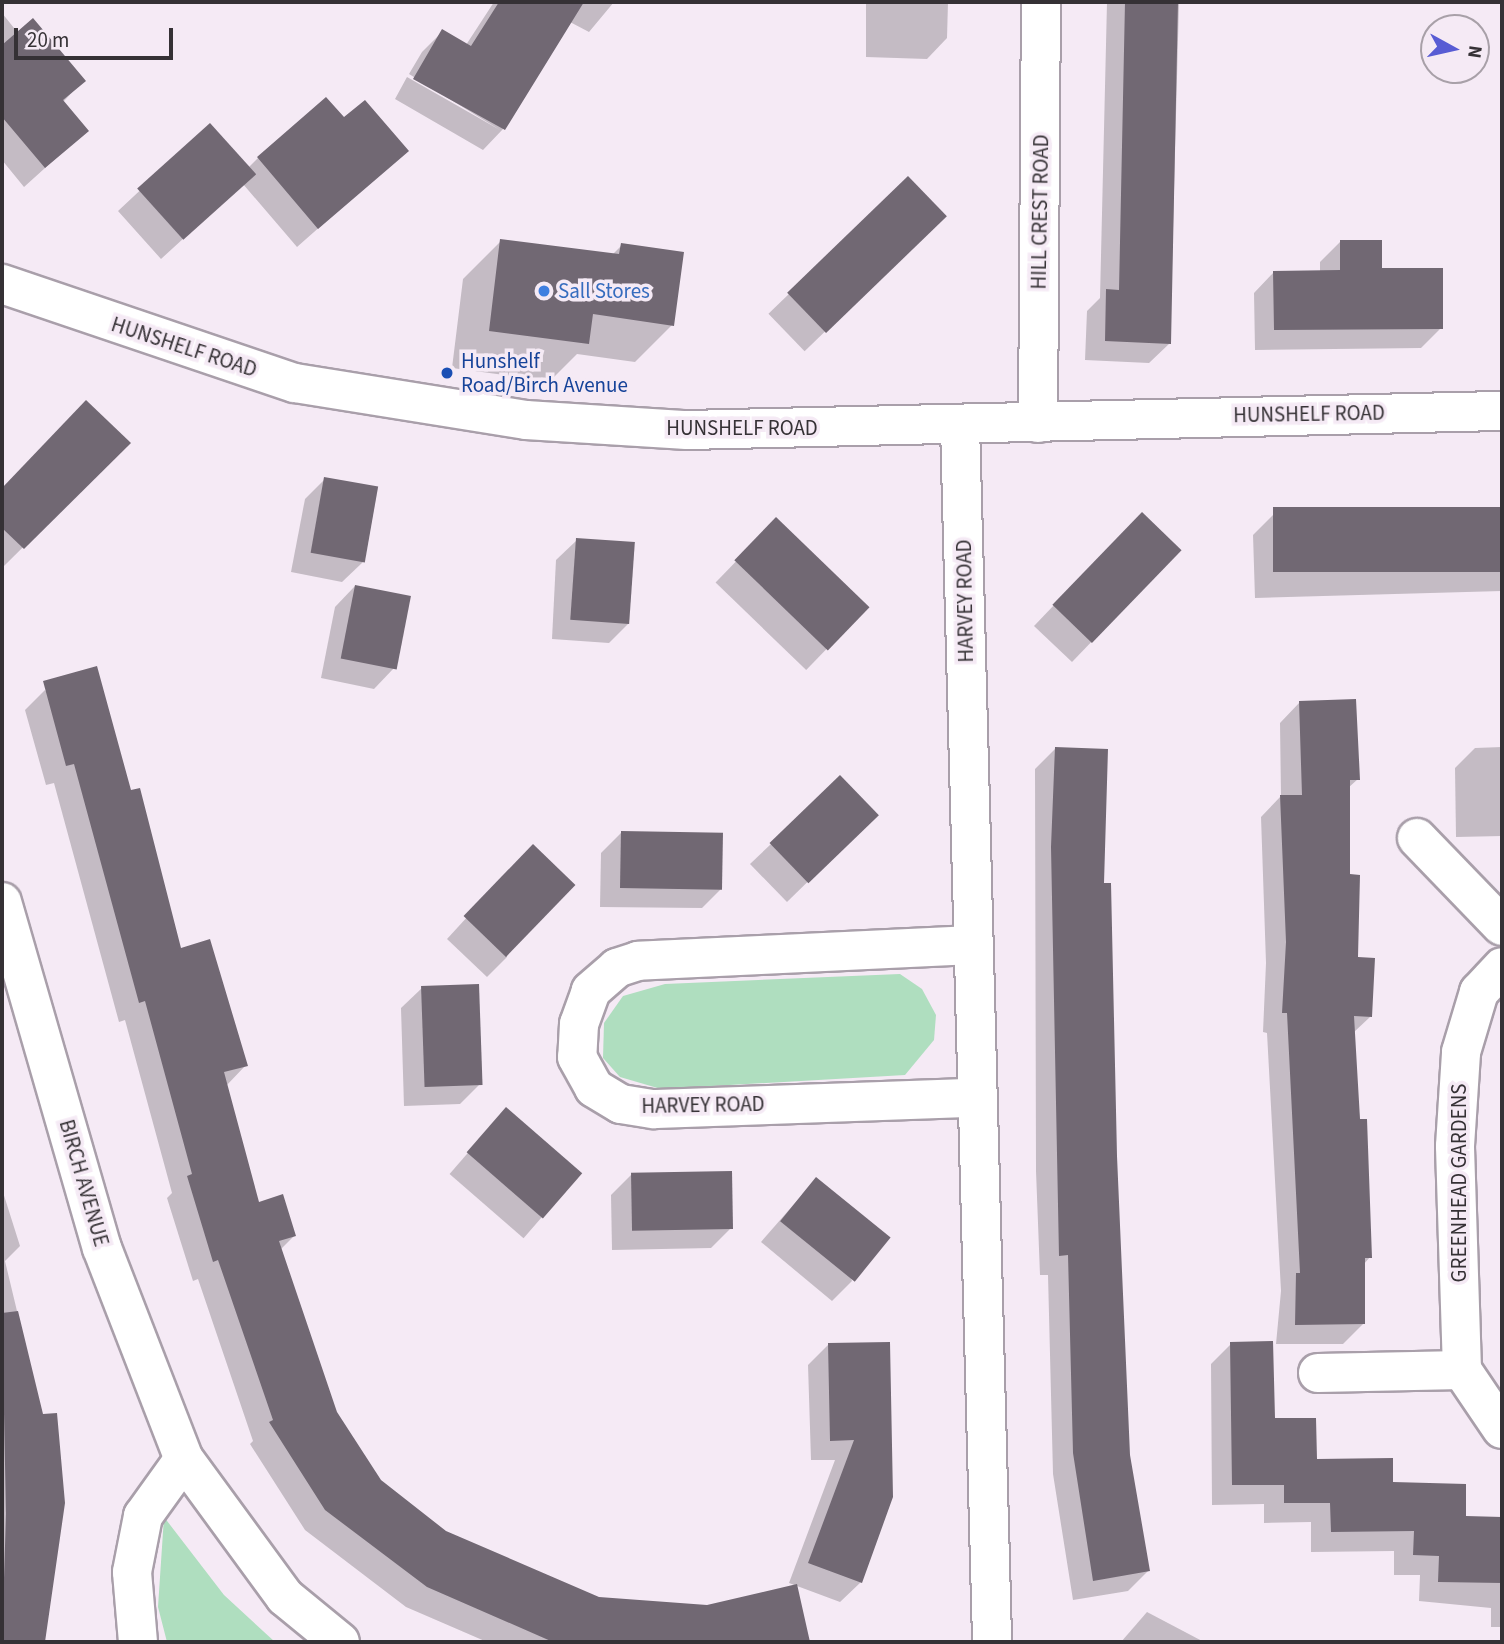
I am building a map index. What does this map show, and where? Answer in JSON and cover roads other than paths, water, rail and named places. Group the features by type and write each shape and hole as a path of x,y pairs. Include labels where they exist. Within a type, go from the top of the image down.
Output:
{"street":[{"name":"HILL CREST ROAD","path":"1038,423 1041,2"},
{"name":"HUNSHELF ROAD","path":"2,284 295,383 526,420 687,430 1502,411"},
{"name":"HARVEY ROAD","path":"960,425 992,1642"},
{"path":"1418,838 1502,926"},
{"name":"BIRCH AVENUE","path":"2,902 102,1248 184,1459 285,1597 340,1642"},
{"name":"HARVEY ROAD","path":"973,945 638,961 617,968 591,991 579,1024 577,1057 594,1088 621,1104 654,1109 976,1098"},
{"name":"GREENHEAD GARDENS","path":"1462,1370 1455,1146 1461,1052 1479,992 1502,967"},
{"path":"1318,1373 1462,1370 1502,1429"},
{"path":"138,1642 132,1572 143,1516 184,1459"}],"place":[{"name":"Sall Stores","path":"544,291"},
{"name":"Hunshelf Road/Birch Avenue","path":"447,373"}]}
